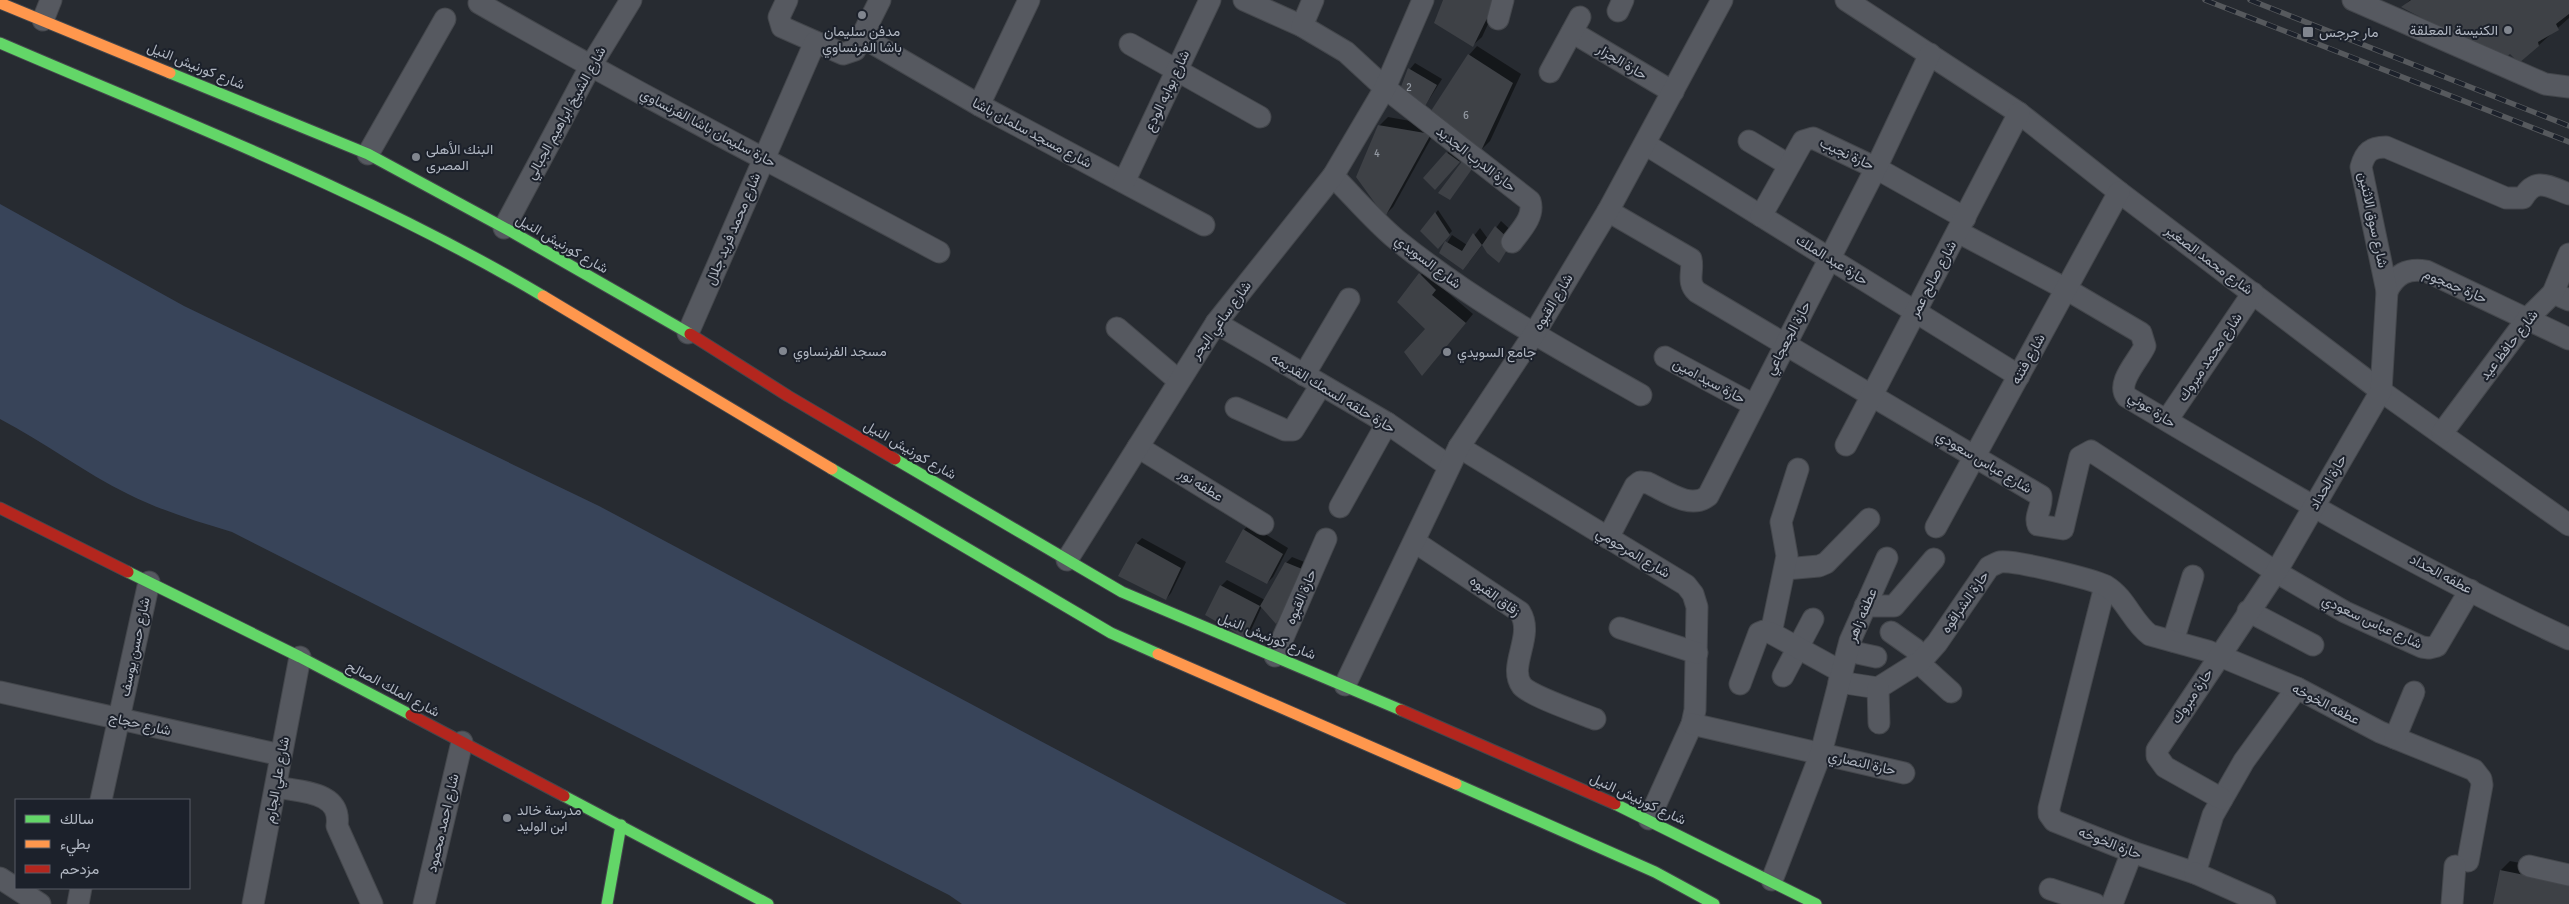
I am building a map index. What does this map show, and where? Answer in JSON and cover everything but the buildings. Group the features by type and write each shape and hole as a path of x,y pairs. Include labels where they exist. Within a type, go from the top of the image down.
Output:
{"main road":[{"name":"شارع كورنيش النيل","path":"0,2 368,154 504,228 688,333 788,396 1122,592 1345,685 1649,819 1816,904"},
{"path":"0,43 339,190 477,257 977,556 1111,633 1646,868 1714,904"},
{"name":"شارع الملك الصالح","path":"0,508 300,657 768,904"},
{"path":"607,904 621,825"}],"street":[{"path":"42,20 51,0"},
{"name":"شارع الشيخ ابراهيم الجبالي","path":"504,228 590,67 631,0"},
{"path":"787,0 780,17 782,26 815,42 847,54 855,50 880,0"},
{"path":"979,105 1029,0"},
{"name":"شارع بوابه الودع","path":"1124,182 1210,0"},
{"name":"حارة الدرب الجديد","path":"1244,0 1302,26 1346,52 1385,88 1530,201 1531,214 1512,242"},
{"path":"1302,26 1313,0"},
{"name":"شارع ساعي البحر","path":"1067,560 1216,323 1333,176 1385,88 1423,0"},
{"name":"شارع القبوه","path":"1345,685 1459,447 1534,334 1608,211 1722,0"},
{"name":"شارع محمد الصغير","path":"1846,0 2019,113 2119,192 2381,391 2569,525"},
{"path":"2353,0 2545,84 2569,87"},
{"name":"حارة سليمان باشا الفرنساوي","path":"479,3 590,67 763,157 939,252"},
{"path":"368,154 446,19"},
{"name":"حارة الجزار","path":"1550,72 1576,24 1673,92"},
{"name":"شارع مسجد سلمان باشا","path":"862,37 979,105 1204,225"},
{"name":"شارع محمد فريد جلال","path":"688,333 763,157 815,42"},
{"path":"1130,44 1260,117"},
{"name":"حارة الجعجاعي","path":"1608,538 1635,486 1640,482 1648,483 1691,502 1700,502 1708,496 1876,168 1930,54"},
{"name":"شارع صالح عمر","path":"1846,445 2019,113"},
{"name":"حارة نجيب","path":"1761,216 1803,141 1813,138 1876,168 1961,225"},
{"path":"1749,141 1789,165"},
{"name":"حارة عبد الملك","path":"1645,144 2019,376"},
{"name":"شارع سوق الاثنين","path":"2381,391 2387,291 2361,167 2369,151 2377,147 2386,146 2506,198 2523,198 2529,188 2542,185 2569,194"},
{"name":"شارع السويدي","path":"1333,176 1396,240 1448,278 1534,334 1641,395"},
{"name":"شارع فتنه","path":"1936,527 2119,192"},
{"name":"شارع عباس سعودي","path":"1608,211 1687,255 1692,262 1690,279 1692,288 1784,345 2041,496 2036,524 2061,530 2064,529 2080,457 2091,451 2276,572 2345,612 2429,648 2437,646 2470,590"},
{"name":"حارة عوني","path":"1961,225 2144,337 2145,346 2125,380 2123,389 2128,397 2314,506"},
{"name":"شارع حافظ عيد","path":"2442,434 2528,318 2561,297 2569,254"},
{"name":"حارة جمجوم","path":"2387,291 2393,280 2403,272 2416,269 2426,271 2569,339"},
{"name":"شارع محمد مبروك","path":"2167,420 2253,293"},
{"path":"1236,408 1285,430 1293,430 1349,299"},
{"name":"حارة حلقه السمك القديمه","path":"1216,323 1387,424 1449,466"},
{"path":"1117,328 1179,381"},
{"name":"حارة سيد امين","path":"1665,356 1754,404"},
{"name":"حارة الحداد","path":"2276,572 2381,391"},
{"path":"1340,507 1387,424"},
{"name":"عطفه نور","path":"1138,446 1263,524"},
{"name":"شارع المرحومي","path":"1459,447 1686,585 1693,594 1697,607 1697,653 1692,724 1649,819"},
{"path":"1771,633 1787,556 1781,522 1798,469"},
{"name":"عطفه الحداد","path":"2314,506 2470,590 2569,639"},
{"path":"1784,569 1819,566 1826,563 1869,519"},
{"name":"حارة القبوه","path":"1275,656 1326,539"},
{"name":"زقاق القبوه","path":"1415,542 1520,612 1526,625 1518,671 1522,686 1535,694 1595,719"},
{"name":"عطفه زاهر","path":"1841,677 1848,651 1865,606 1887,558"},
{"path":"1865,606 1894,606 1934,559"},
{"name":"حارة الشراقوه","path":"1878,688 1920,662 1936,643 1989,567 2000,562 2026,564 2105,586"},
{"name":"حارة مبروك","path":"2222,799 2165,767 2157,756 2160,744 2276,572"},
{"path":"2173,641 2192,576"},
{"name":"شارع حسن يوسف","path":"101,799 149,582"},
{"name":"عطفه الخوخه","path":"2105,586 2122,600 2144,631 2150,635 2219,655 2297,688 2395,738 2474,770 2481,779 2481,790 2452,904"},
{"name":"حارة الخوخه","path":"2105,586 2049,814 2058,822 2132,852 2195,873 2265,904"},
{"path":"2248,611 2313,645"},
{"path":"1783,676 1813,619"},
{"path":"1620,628 1697,653"},
{"path":"1740,684 1759,633 1764,631 1798,648 1841,677 1878,688 1879,723"},
{"path":"1891,632 1916,650 1920,662 1951,692"},
{"path":"1848,651 1876,657"},
{"name":"شارع علي الجارم","path":"253,904 300,657"},
{"path":"1772,880 1821,753 1841,677"},
{"path":"2195,873 2206,832 2222,799 2244,761 2297,688"},
{"name":"شارع حجاج","path":"0,692 281,755"},
{"path":"2395,738 2414,692"},
{"path":"1692,724 1821,753"},
{"name":"شارع احمد محمود","path":"424,904 462,742"},
{"name":"حارة النصاري","path":"1821,753 1904,773"},
{"path":"276,787 319,795 332,803 338,818 337,826 372,904"},
{"path":"2112,904 2132,852"},
{"path":"2529,866 2569,875"},
{"path":"0,878 15,888"},
{"path":"17,889 40,904"},
{"path":"78,904 82,889"},
{"path":"2050,889 2095,904"}],"water":[{"path":"0,204 184,306 599,506 1347,904 962,904 949,895 232,532 166,511 112,486 0,419"}],"railway":[{"path":"2205,0 2569,142"},
{"path":"2250,0 2569,126"}],"traffic: fast":[{"path":"0,43 207,131 344,192 478,259 543,296"},
{"path":"170,73 368,154 512,232 690,334"},
{"path":"895,459 1122,592 1401,710"},
{"path":"832,469 1111,633 1158,654"},
{"path":"128,572 300,657 411,715"},
{"path":"1456,784 1655,872 1714,904"},
{"path":"564,796 768,904"},
{"path":"1615,804 1816,904"},
{"path":"607,904 621,825"}],"traffic: slow":[{"path":"0,3 170,73"},
{"path":"543,296 832,469"},
{"path":"1158,654 1456,784"}],"traffic: jam":[{"path":"690,334 788,396 895,459"},
{"path":"0,508 128,572"},
{"path":"1401,710 1615,804"},
{"path":"411,715 564,796"}],"place":[{"name":"مدفن سليمان باشا الفرنساوي","path":"862,15"},
{"name":"الكنيسة المعلقة","path":"2508,30"},
{"name":"مار جرجس","path":"2308,32"},
{"name":"البنك الأهلى المصرى","path":"416,157"},
{"name":"مسجد الفرنساوي","path":"783,351"},
{"name":"جامع السويدي","path":"1447,352"},
{"name":"مدرسة خالد ابن الوليد","path":"507,818"}]}
